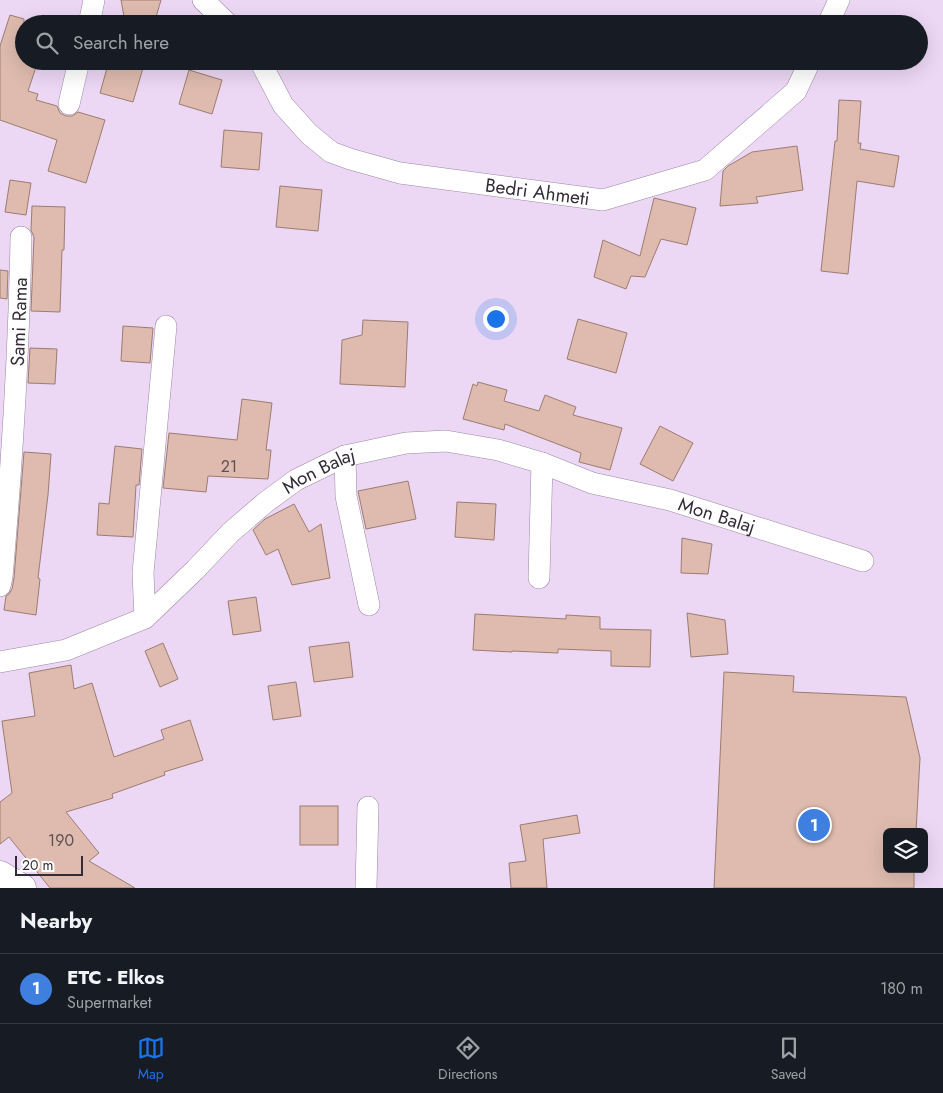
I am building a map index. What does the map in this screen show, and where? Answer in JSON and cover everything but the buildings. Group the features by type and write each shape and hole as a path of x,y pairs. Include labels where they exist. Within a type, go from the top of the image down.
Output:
{"main road":[{"path":"0,875 22,888"}],"street":[{"path":"90,15 94,0"},
{"path":"203,0 219,15"},
{"path":"832,15 839,0"},
{"path":"69,104 78,70"},
{"name":"Bedri Ahmeti","path":"265,70 283,105 310,134 331,152 400,173 603,200 705,170 796,91 806,70"},
{"name":"Sami Rama","path":"0,586 8,517 21,237"},
{"path":"145,618 143,573 166,326"},
{"name":"Mon Balaj","path":"0,662 66,650 145,618 231,532 266,502 296,480 345,456 406,443 446,441 498,450 542,463 592,483 670,500 863,561"},
{"path":"345,456 346,496 369,605"},
{"path":"539,578 542,463"},
{"path":"366,888 368,807"}],"place":[{"name":"ETC - Elkos","path":"814,825"}]}
